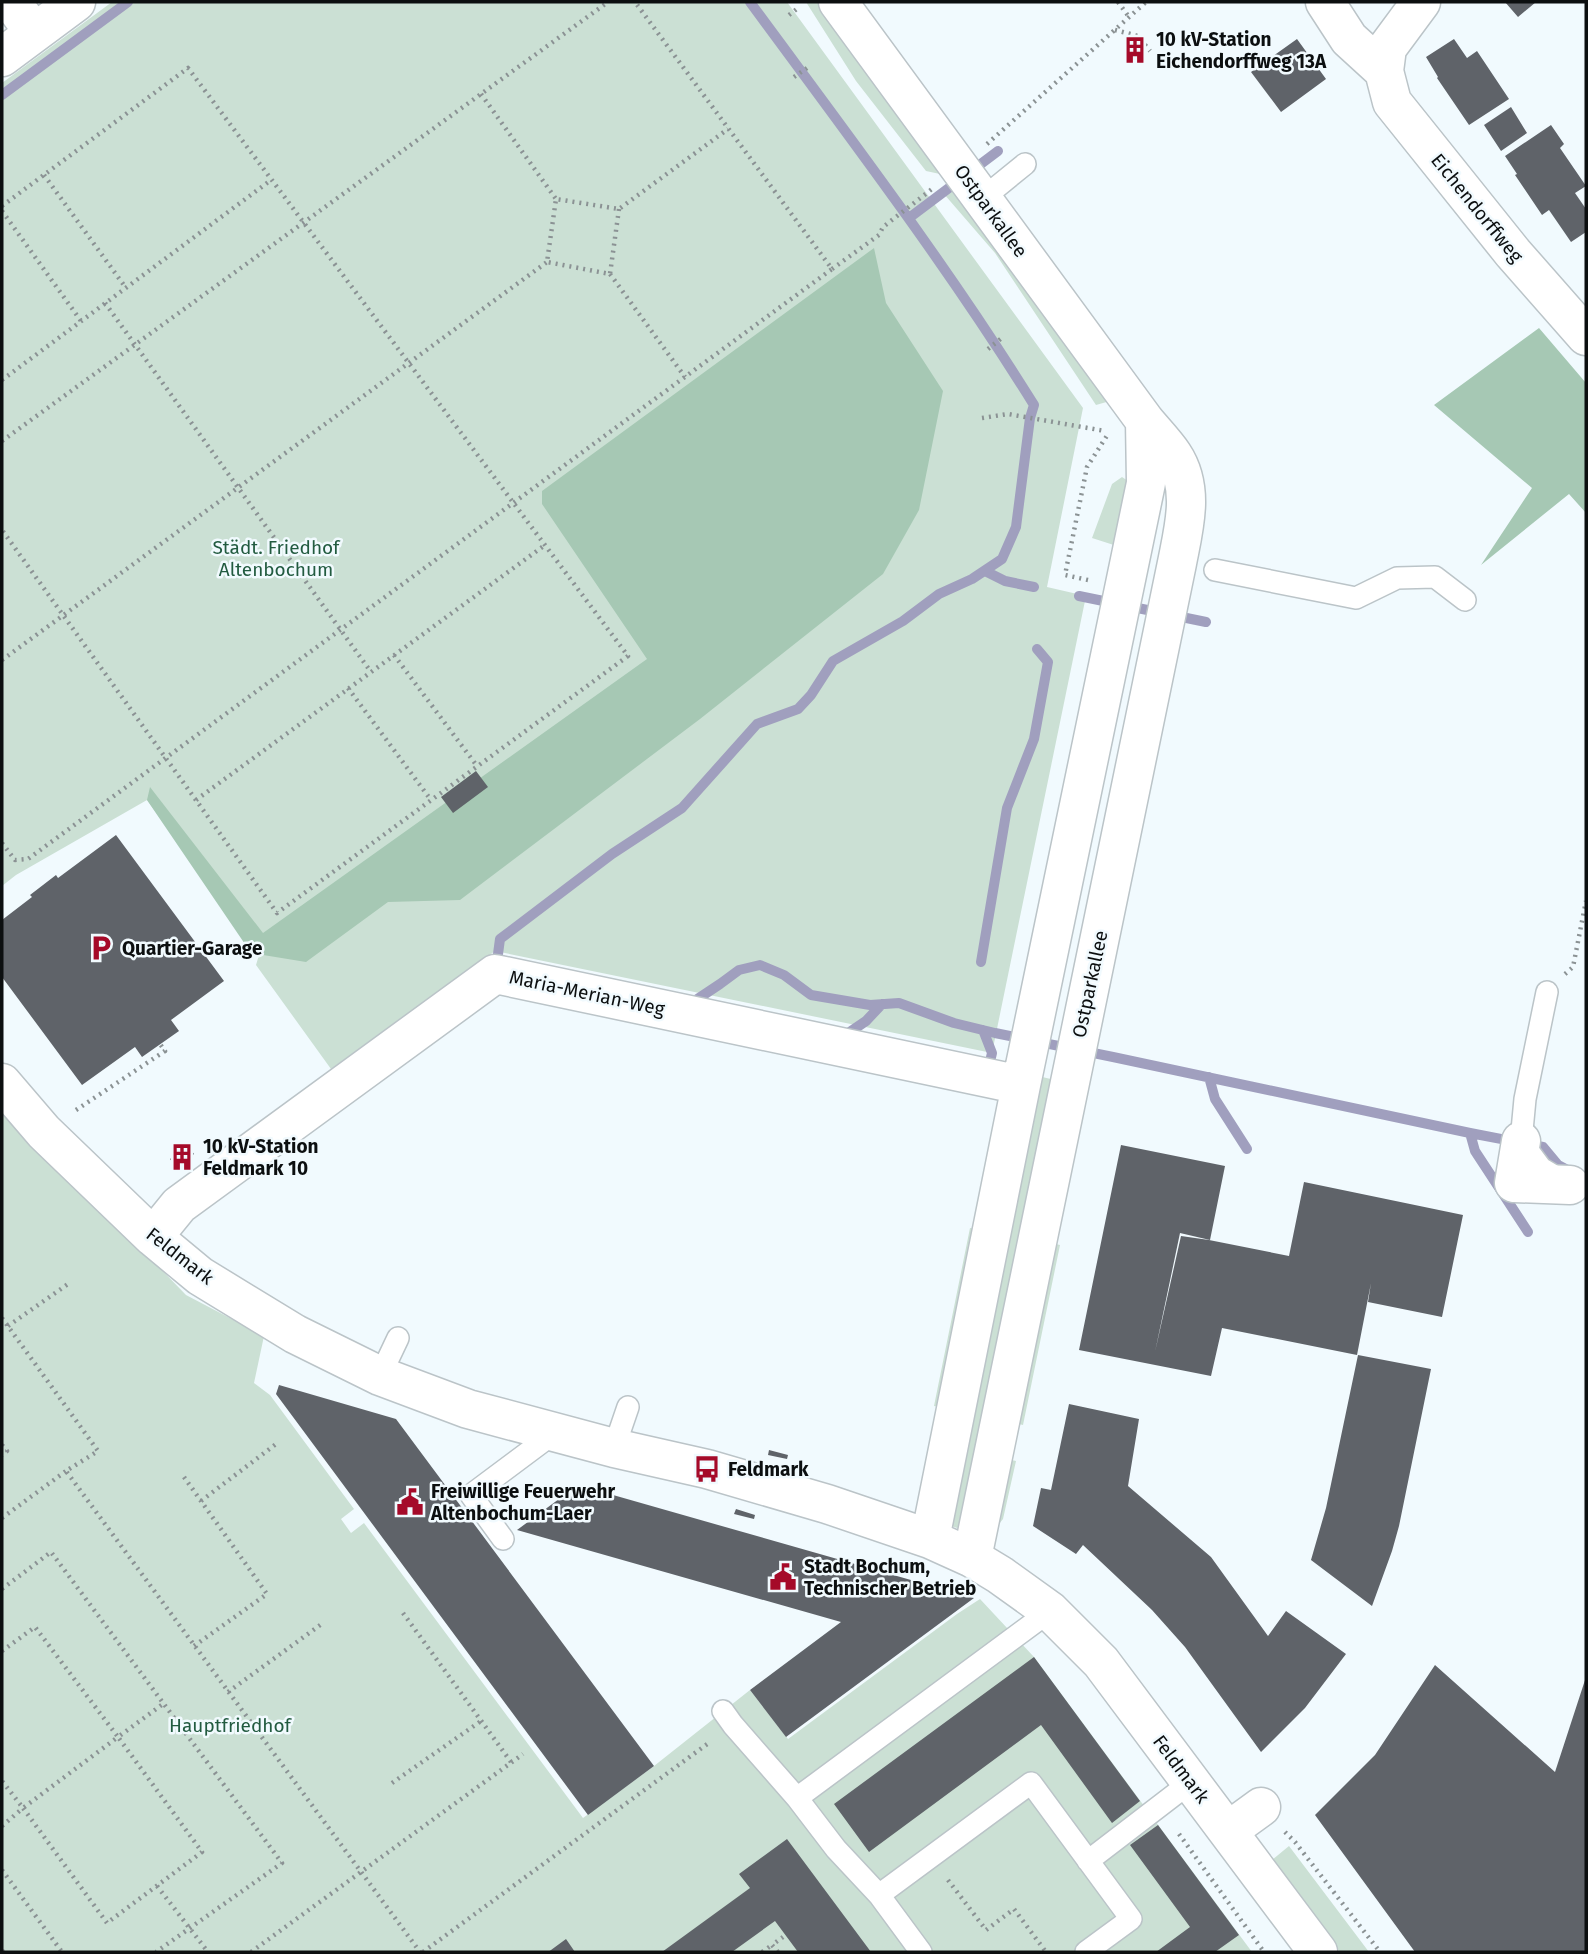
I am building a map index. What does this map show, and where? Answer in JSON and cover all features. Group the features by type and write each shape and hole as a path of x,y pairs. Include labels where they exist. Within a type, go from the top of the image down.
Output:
{"street":[{"path":"12,2 34,33"},
{"path":"2,57 76,2"},
{"name":"Ostparkallee","path":"838,2 945,179 982,199 1145,421 1173,455 1181,469 1185,486 1186,513 972,1558"},
{"path":"1325,2 1349,39 1384,71"},
{"path":"1384,71 1387,47 1421,2"},
{"name":"Eichendorffweg","path":"1384,71 1392,102 1513,253 1586,337"},
{"path":"930,1539 1146,483 1145,421"},
{"name":"Maria-Merian-Weg","path":"153,1237 179,1205 495,974 1021,1085"},
{"name":"Feldmark","path":"2,1083 44,1132 153,1237 200,1276 295,1334 380,1376 468,1409 793,1493 930,1539 1000,1574 1050,1611 1101,1662 1318,1952"},
{"path":"1521,1141 1514,1183 1578,1187"},
{"path":"1228,1831 1261,1807"}],"lane":[{"path":"982,199 1025,164"},
{"path":"1215,570 1356,598 1397,578 1435,577 1465,600"},
{"path":"1547,992 1525,1099 1521,1141 1541,1168 1578,1187"},
{"path":"380,1376 398,1338"},
{"path":"614,1448 628,1407"},
{"path":"503,1539 471,1495 554,1433"},
{"path":"797,1798 1050,1611"},
{"path":"728,1718 797,1798 836,1849 879,1895 921,1952"},
{"path":"1088,1861 1191,1782"},
{"path":"879,1895 1031,1783 1131,1919 1086,1952"}],"path":[{"path":"2,441 608,2"},
{"path":"635,2 832,269"},
{"path":"1118,2 1129,17"},
{"path":"2,843 15,860 28,859 879,235 883,227 945,179 1146,2"},
{"path":"789,15 798,8"},
{"path":"1114,30 1138,36 1150,51"},
{"path":"2,530 277,913 628,656 188,68 2,209 81,321"},
{"path":"794,77 807,68"},
{"path":"2,660 547,262 556,199 481,94"},
{"path":"610,274 620,209 729,129"},
{"path":"44,175 126,288"},
{"path":"2,380 271,180"},
{"path":"556,199 620,209"},
{"path":"547,262 610,274 685,377"},
{"path":"105,303 371,672"},
{"path":"988,349 1003,337"},
{"path":"982,418 1008,414 1109,432 1087,467 1065,575 1124,587"},
{"path":"196,800 545,545"},
{"path":"394,655 477,766"},
{"path":"348,688 431,800"},
{"path":"1547,992 1573,967 1586,901"},
{"path":"44,1132 164,1051 160,1044"},
{"path":"8,1326 68,1284"},
{"path":"2,1318 98,1451 2,1518"},
{"path":"201,1501 276,1444"},
{"path":"2,1445 6,1451 2,1455"},
{"path":"66,1471 421,1952 728,1718"},
{"path":"184,1477 267,1594 194,1646"},
{"path":"2,1588 51,1552 282,1863 156,1952"},
{"path":"404,1614 512,1762"},
{"path":"228,1692 323,1623"},
{"path":"2,1651 35,1627 202,1852 107,1923 2,1781"},
{"path":"2,1826 163,1704"},
{"path":"392,1783 481,1721"},
{"path":"251,1952 523,1754"},
{"path":"1159,1806 1264,1952"},
{"path":"1261,1807 1295,1842 1380,1952"},
{"path":"931,1857 986,1930 1014,1909 1046,1952"},
{"path":"2,1870 62,1952"},
{"path":"157,1886 208,1952"},
{"path":"762,1952 783,1937"},
{"path":"772,1945 778,1952"}],"green space":[{"name":"Städt. Friedhof Altenbochum","path":"112,2 787,2 1083,408 1047,587 1086,596 992,1053 495,951 331,1069 256,965 259,955 147,800 16,875 2,886 2,83"},
{"path":"806,2 820,2 940,174 926,171 856,81"},
{"path":"953,186 1110,401 1096,405 995,253 944,194"},
{"path":"874,248 886,303 943,391 919,510 883,574 700,719 460,900 388,902 306,962 251,953 147,800 150,787 263,933 647,659 542,504 542,491"},
{"path":"1539,328 1586,383 1586,513 1569,494 1481,565 1532,488 1434,405"},
{"path":"1122,477 1134,485 1120,547 1092,538 1112,484"},
{"path":"1034,1075 1059,1081 961,1526 957,1528 949,1525"},
{"name":"Hauptfriedhof","path":"2,1105 186,1295 264,1336 254,1383 270,1395 354,1509 341,1519 351,1533 364,1523 583,1818 750,1690 788,1739 980,1599 1034,1657 1252,1952 2,1952"},
{"path":"970,1228 982,1230 946,1408 934,1406"},
{"path":"1047,1242 1060,1245 1023,1425 1011,1422"},
{"path":"1003,1458 1016,1461 1003,1519 999,1524"},
{"path":"1289,1846 1369,1952 1340,1952 1272,1860"}],"building":[{"path":"1505,2 1536,2 1518,17"},
{"path":"1297,39 1326,79 1281,112 1251,72"},
{"path":"1454,39 1467,58 1477,51 1509,99 1469,125 1426,57"},
{"name":"10 kV-Station Eichendorffweg 13A","path":"1134,42 1143,54 1137,58 1128,45"},
{"path":"1511,107 1527,133 1501,151 1484,125"},
{"path":"1551,125 1564,144 1560,148 1586,186 1575,193 1586,209 1586,232 1571,242 1549,210 1542,215 1505,156"},
{"path":"476,771 488,787 453,813 441,797"},
{"name":"Quartier-Garage","path":"116,835 224,981 171,1020 179,1031 142,1057 135,1047 82,1085 2,977 2,920 56,875 58,878"},
{"path":"1121,1145 1225,1166 1210,1240 1180,1233 1155,1352 1181,1236 1289,1256 1304,1182 1463,1215 1442,1317 1368,1302 1371,1283 1357,1355 1222,1328 1211,1376 1079,1350"},
{"name":"10 kV-Station Feldmark 10","path":"188,1146 194,1154 176,1167 170,1159"},
{"path":"1358,1355 1431,1369 1399,1526 1372,1606 1311,1560 1326,1508"},
{"path":"279,1385 396,1419 654,1766 588,1815 276,1394"},
{"path":"1069,1404 1139,1419 1128,1486 1211,1557 1268,1636 1286,1611 1346,1654 1305,1708 1261,1752 1185,1647 1152,1610 1083,1545 1076,1554 1033,1526 1041,1488 1051,1490"},
{"path":"769,1450 788,1455 787,1459 768,1455"},
{"path":"578,1485 974,1598 786,1737 750,1690 841,1622 517,1530"},
{"path":"736,1509 755,1515 754,1519 734,1514"},
{"path":"1034,1657 1140,1801 1112,1823 1041,1725 869,1852 834,1804"},
{"path":"1435,1665 1555,1772 1586,1677 1586,1952 1415,1952 1315,1815 1375,1755"},
{"path":"1158,1825 1239,1935 1215,1952 1156,1952 1190,1927 1130,1845"},
{"path":"787,1839 871,1952 798,1952 775,1921 732,1952 662,1952 750,1888 739,1874"},
{"path":"566,1939 575,1952 548,1952 551,1950"}],"waterway":[{"path":"2,95 128,2"},
{"path":"496,969 500,939 612,854 682,808 757,724 798,709 811,695 833,661 903,621 939,594 972,579 1002,559 1016,527 1034,405 931,251 750,2"},
{"path":"909,218 998,151"},
{"path":"985,571 1005,581 1034,587"},
{"path":"1079,596 1206,622"},
{"path":"981,962 1007,808 1034,739 1048,662 1037,649"},
{"path":"687,1006 739,970 760,965 784,975 811,995 870,1005 899,1003 954,1023 995,1033 1543,1147 1558,1165 1571,1172"},
{"path":"841,1038 866,1021 882,1004"},
{"path":"983,1030 992,1053 988,1070"},
{"path":"1209,1077 1215,1099 1247,1149"},
{"path":"1470,1133 1475,1151 1528,1232"}],"place":[{"name":"10 kV-Station Eichendorffweg 13A","path":"1135,50"},
{"name":"Quartier-Garage","path":"101,948"},
{"name":"10 kV-Station Feldmark 10","path":"182,1157"},
{"name":"Feldmark","path":"707,1469"},
{"name":"Freiwillige Feuerwehr Altenbochum-Laer","path":"410,1502"},
{"name":"Stadt Bochum, Technischer Betrieb","path":"783,1577"}]}
